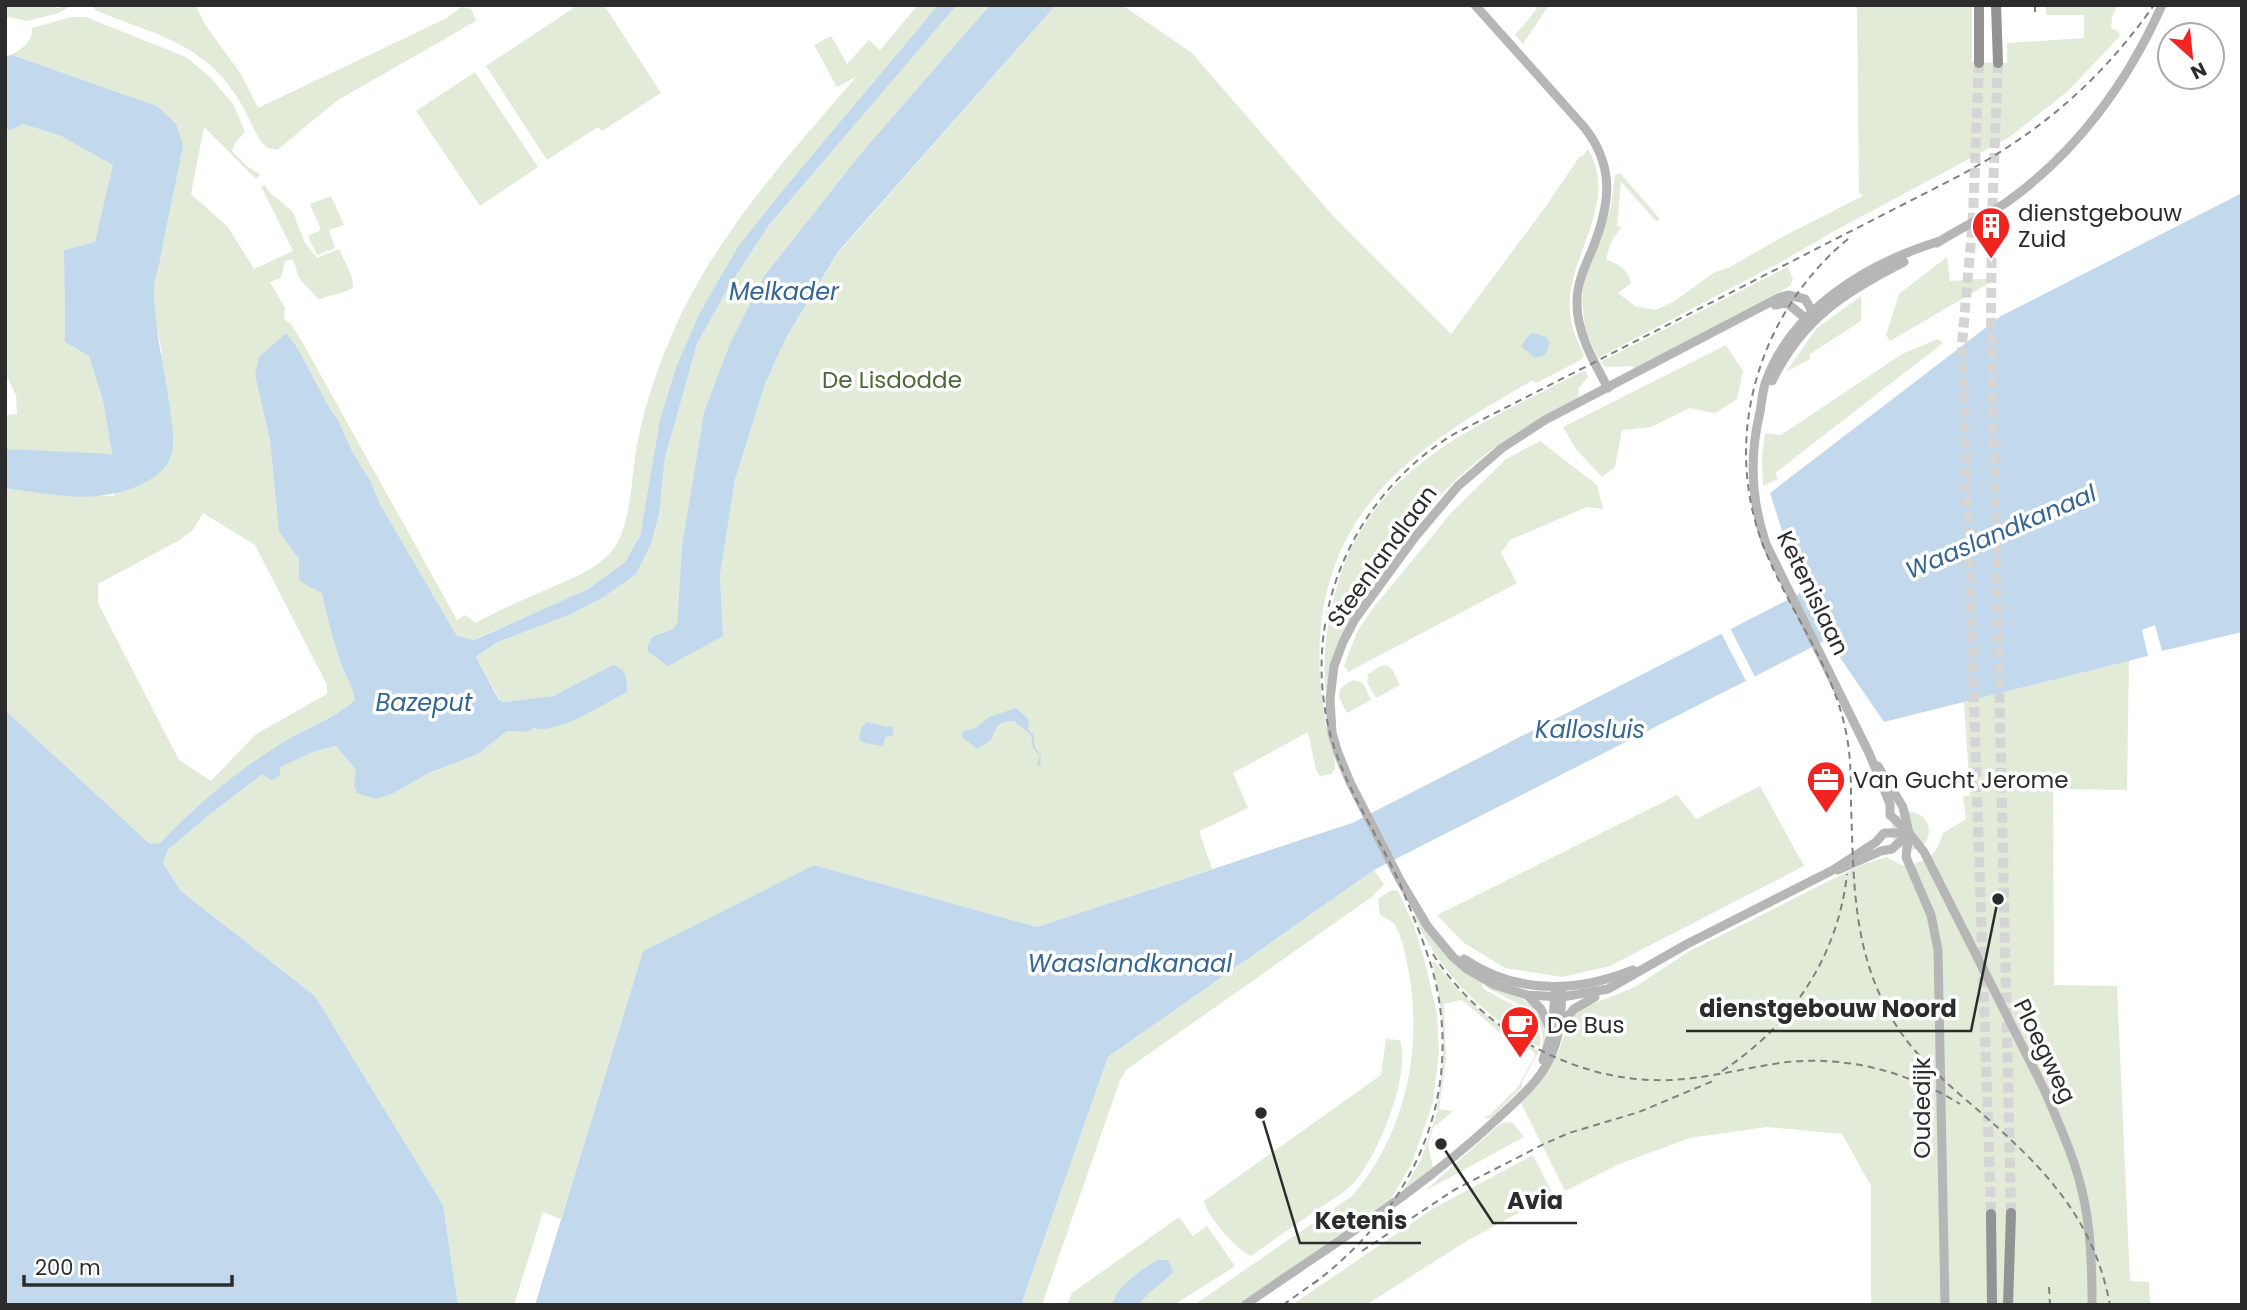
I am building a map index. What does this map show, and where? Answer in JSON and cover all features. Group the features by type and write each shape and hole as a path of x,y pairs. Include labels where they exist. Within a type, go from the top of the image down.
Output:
{"highway":[{"path":"1979,5 1979,63"},
{"path":"1996,5 1998,63"},
{"path":"2008,1305 2011,1213"},
{"path":"1991,1214 1992,1305"}],"main road":[{"path":"1475,5 1584,127 1597,143 1603,158 1606,186 1602,222 1579,283 1577,301 1584,339 1608,388"},
{"path":"1811,318 1855,288 2009,200 2039,175 2077,139 2125,76 2162,5"},
{"name":"Steenlandlaan","path":"1451,952 1421,917 1342,763 1331,722 1332,677 1338,653 1348,631 1423,526 1466,479 1523,434 1788,295 1805,299 1811,318"},
{"name":"Steenlandlaan","path":"1752,314 1781,302 1811,318"},
{"name":"Ketenislaan","path":"1811,318 1776,360 1761,397 1752,460 1756,505 1766,544 1869,753 1890,804 1890,815 1909,833"},
{"name":"Ketenislaan","path":"1869,753 1899,799 1909,833"},
{"path":"1451,952 1460,963 1477,975 1506,989 1527,995 1598,992 1620,983 1660,958 1833,870 1876,842 1884,832 1909,833"},
{"path":"1833,870 1892,849 1909,833"},
{"name":"Oudedijk","path":"1909,833 1906,857 1931,915 1938,950 1945,1305"},
{"name":"Ploegweg","path":"1909,833 1924,852 2057,1118 2084,1201 2092,1305"},
{"path":"1451,952 1504,980 1559,993 1600,982 1660,958"},
{"path":"1561,1024 1581,1004 1611,992 1620,983"},
{"path":"1245,1305 1442,1167 1509,1107 1542,1074 1549,1061 1561,1024 1559,993"},
{"path":"1536,1078 1552,1033 1559,993"},
{"path":"1527,995 1541,1009 1552,1033"}],"green space":[{"path":"5,5 45,5 58,8 72,5 59,13 27,21 9,17 5,19"},
{"path":"93,5 195,5 206,26 241,74 258,108 447,18 461,7 471,9 476,21 338,100 277,150 262,143 233,91 204,60 171,40 95,10"},
{"path":"578,5 604,5 661,93 602,131 598,127 547,160 486,66"},
{"path":"918,5 938,5 783,190 738,248 699,314 676,367 660,419 640,536 625,562 588,589 473,640 457,636 380,504 370,480 297,347 286,333 255,376 270,441 279,532 299,559 307,586 322,593 338,655 356,700 251,763 189,814 160,843 150,844 5,710 5,488 60,495 114,496 162,352 155,319 154,287 183,145 157,106 12,55 29,41 32,28 72,17 86,17 186,57 209,76 234,105 245,132 232,151 248,167 260,174 256,179 204,127 191,194 228,227 254,269 293,251 261,186 265,185 268,191 293,212 305,243 317,258 339,249 352,277 353,288 349,290 319,300 299,278 293,259 285,261 281,278 270,282 285,308 284,319 291,324 304,345 457,620 465,615 476,623 581,574 611,552 618,542 627,516 637,445 646,407 663,356 685,307 705,271 751,203 856,77 837,87 814,45 831,36 847,64 869,40 880,50","holes":["203,513 255,545 327,685 327,694 256,734 211,781 179,760 98,603 98,584 178,541 193,530"]},
{"name":"De Lisdodde","path":"957,5 990,5 862,152 764,276 730,343 704,412 682,545 677,624 672,629 652,637 648,645 649,652 656,659 723,636 720,575 735,480 765,384 786,338 838,253 1056,5 1122,5 1192,53 1334,217 1451,334 1580,156 1588,149 1596,170 1598,191 1595,211 1570,293 1572,325 1584,355 1581,360 1536,383 1533,380 1513,391 1437,440 1401,469 1361,515 1343,547 1330,580 1322,615 1321,687 1335,760 1335,769 1331,774 1320,776 1316,770 1308,732 1233,773 1248,808 1199,831 1212,869 1037,927 814,865 643,951 561,1219 543,1212 514,1305 458,1305 443,1205 315,996 181,891 163,863 168,850 263,773 313,752 336,746 356,770 354,784 394,793 429,773 478,754 507,731 527,732 613,666 553,696 504,702 500,700 476,657 496,643 571,614 604,597 636,574 651,544 659,515 665,458 697,344 728,288 769,225"},
{"path":"1535,5 1549,5 1523,44 1515,35 1536,10"},
{"path":"1857,5 1972,5 1972,62 2007,63 2007,43 2084,38 2084,15 2046,15 2046,5 2117,5 2111,28 2118,31 2120,36 2067,92 2008,138 1598,358 1585,330 1582,300 1585,276 1611,207 1615,175 1620,173 1660,219 1656,221 1621,182 1617,227 1622,226 1611,242 1606,259 1622,268 1630,278 1631,283 1618,293 1635,306 1655,310 1673,302 1715,272 1730,267 1863,196 1859,193"},
{"path":"475,72 538,167 480,206 416,111"},
{"path":"23,124 61,136 114,165 95,242 64,250 65,342 89,356 103,401 112,455 7,449 5,446 5,415 17,414 16,395 5,373 5,129 11,130"},
{"path":"331,196 344,225 329,230 335,248 317,255 308,236 321,230 310,204"},
{"path":"1947,257 1950,281 1998,278 1890,341 1886,335 1899,294"},
{"path":"1788,267 1793,279 1790,286 1634,369 1632,366 1606,367 1600,362"},
{"path":"1861,296 1861,321 1810,354 1810,359 1786,372 1817,328"},
{"path":"1938,339 1943,343 1775,473 1778,479 1763,486 1762,456 1765,433 1781,435 1902,354"},
{"path":"1726,345 1743,371 1737,399 1715,413 1689,408 1651,427 1622,430 1615,467 1602,477 1576,449 1563,427"},
{"path":"1585,370 1588,377 1578,389 1579,397 1486,454 1459,477 1427,511 1381,573 1345,629 1333,658 1326,693 1326,645 1334,598 1349,553 1371,515 1398,483 1466,432"},
{"path":"1540,441 1597,485 1603,509 1587,507 1510,540 1501,553 1517,583 1348,672 1344,666 1357,632 1370,612 1451,513 1506,459"},
{"path":"2129,660 2127,790 2053,789 2054,985 2117,986 2130,1281 2149,1282 2150,1305 1871,1305 1871,1186 1842,1134 1767,1127 1690,1138 1619,1164 1565,1191 1521,1103 1548,1070 1558,1053 1570,1019 1580,1009 1635,987 1688,952 1861,865 1886,857 1904,866 1929,857 1937,848 1943,833 1966,819 1963,797 1970,795 1964,702"},
{"path":"1386,665 1392,669 1400,685 1376,698 1367,682 1368,674"},
{"path":"1353,680 1363,683 1371,700 1347,713 1339,694 1342,687"},
{"path":"1760,786 1804,866 1610,966 1562,977 1505,968 1464,943 1437,915 1677,795 1696,819"},
{"path":"1910,812 1923,818 1929,831 1923,844 1910,850 1897,844 1891,831 1897,818"},
{"path":"1374,870 1384,884 1373,896 1126,1070 1120,1080 1042,1305 1021,1305 1108,1057"},
{"path":"1392,890 1398,891 1414,926 1437,1015 1439,1052 1433,1102 1412,1163 1389,1202 1237,1305 1194,1305 1352,1196 1385,1147 1405,1092 1413,1033 1413,1003 1404,948 1394,923 1380,915 1378,899"},
{"path":"1412,911 1427,932 1481,981 1483,988 1530,1017 1540,1035 1540,1047 1499,1021 1464,990 1435,953"},
{"path":"1432,962 1435,962 1482,1012 1539,1051 1522,1082 1522,1087 1491,1118 1486,1118 1485,1116 1489,1116 1518,1087 1535,1056 1534,1052 1504,1036 1462,1000 1444,1004 1446,1060 1439,1109 1453,1111 1433,1128 1428,1144 1433,1168 1403,1191 1421,1160 1438,1110 1443,1035"},
{"path":"1484,984 1521,998 1538,1013 1544,1022 1544,1050 1540,1026 1534,1017 1517,1003"},
{"path":"1386,1039 1400,1040 1401,1073 1391,1113 1365,1167 1356,1180 1338,1196 1251,1256 1245,1253 1216,1224 1204,1201 1381,1075"},
{"path":"1512,1122 1524,1137 1425,1191 1501,1123"},
{"path":"1533,1155 1553,1194 1465,1242 1366,1305 1292,1305 1434,1208"},
{"path":"1179,1217 1193,1236 1207,1226 1235,1266 1174,1305 1139,1305 1149,1291 1169,1277 1159,1260 1125,1284 1112,1305 1067,1305 1072,1293"}],"water":[{"name":"Bazeput","path":"938,5 957,5 769,225 728,288 697,344 665,458 659,515 651,544 636,574 604,597 571,614 496,643 476,657 499,700 504,702 553,696 613,665 625,675 627,692 568,723 544,729 534,728 527,732 507,731 478,754 429,773 394,793 376,799 357,793 354,784 356,770 336,746 313,752 280,767 280,776 271,780 262,774 168,850 163,863 181,891 315,996 443,1205 458,1305 5,1305 5,710 150,844 160,843 189,814 251,763 355,700 335,647 322,593 299,579 299,559 279,532 270,441 255,376 259,357 286,333 297,347 370,480 380,504 457,636 474,640 588,589 625,562 640,536 660,419 676,367 699,314 738,247"},
{"name":"Melkader","path":"990,5 1056,5 838,252 786,338 765,384 735,480 720,575 723,636 668,666 648,652 648,645 652,637 672,629 677,624 682,545 704,412 730,343 764,276 862,152"},
{"path":"12,55 157,106 176,124 183,145 154,292 173,449 166,466 157,475 133,488 116,493 80,497 5,488 5,446 7,449 112,454 103,401 89,356 65,342 64,250 95,242 113,165 61,136 23,124 11,130 5,129 5,56"},
{"path":"2242,193 2242,632 2162,651 2155,625 2142,630 2148,656 1884,722 1830,643 1824,641 1374,870 1108,1057 1021,1305 535,1305 643,951 814,865 1037,927 1352,823 1799,594 1801,591 1770,493 2001,316"},
{"path":"1530,334 1546,337 1550,343 1545,355 1535,358 1521,346"},
{"path":"1016,708 1029,720 1028,730 1033,734 1035,747 1041,756 1040,764 1043,767 1037,765 1040,756 1033,748 1031,735 1014,721 1001,724 991,740 977,749 962,737 963,731 976,728 989,717"},
{"path":"867,722 891,726 894,730 892,736 885,737 883,746 864,743 859,739 861,728"},
{"path":"1158,1260 1168,1260 1173,1272 1139,1305 1112,1305 1125,1284"}],"pier":[{"path":"1729,626 1755,677 1746,681 1720,631"}],"tunnel":[{"path":"1979,63 1973,218 1962,344 1991,1214"},
{"path":"1998,63 1991,320 2011,1213"}],"railway":[{"path":"2035,5 2035,16"},
{"path":"1313,1284 1347,1255 1376,1224 1401,1189 1420,1152 1434,1113 1441,1072 1442,1029 1436,984 1429,959 1400,884 1342,767 1324,705 1322,659 1327,614 1339,571 1359,531 1385,494 1417,461 1454,434 1953,179 2012,144 2064,105 2088,83 2154,5"},
{"path":"1848,239 1817,269 1791,303 1770,341 1756,381 1748,423 1746,465 1752,508 1775,573 1821,662 1840,708 1850,759 1853,862 1858,917 1870,970 1880,996 1894,1022 1920,1056 2019,1148 2060,1193 2091,1244 2110,1305"},
{"path":"1722,1071 1769,1033 1790,1011 1807,987 1822,961 1833,933 1847,874"},
{"path":"1433,954 1453,982 1505,1029 1536,1048 1601,1073 1636,1079 1671,1080 1787,1062 1833,1062 1855,1064 1899,1075 1960,1104"},
{"path":"1362,1251 1454,1190 1544,1144 1569,1133 1639,1112 1713,1081"},
{"path":"1283,1305 1318,1280"},
{"path":"2049,1287 2050,1305"}],"place":[{"name":"dienstgebouw Zuid","path":"1991,260"},
{"name":"Van Gucht Jerome","path":"1826,814"},
{"name":"dienstgebouw Noord","path":"1998,899"},
{"name":"De Bus","path":"1520,1059"},
{"name":"Ketenis","path":"1261,1113"},
{"name":"Avia","path":"1441,1144"}],"water label":[{"name":"Waaslandkanaal","path":"2001,532"},
{"name":"Kallosluis","path":"1590,730"},
{"name":"Waaslandkanaal","path":"1130,964"}]}
